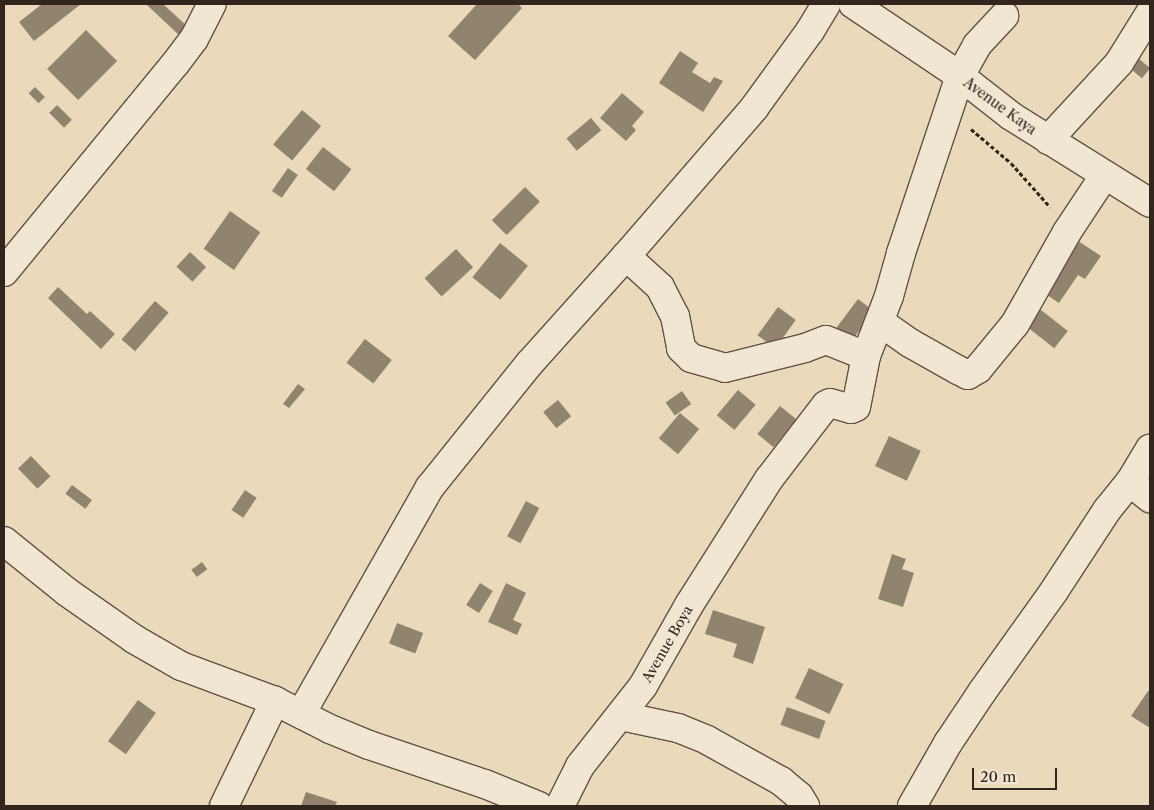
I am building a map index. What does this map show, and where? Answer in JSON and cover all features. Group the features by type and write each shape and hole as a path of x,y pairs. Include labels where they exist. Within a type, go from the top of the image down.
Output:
{"street":[{"path":"4,272 175,64 194,39 212,4"},
{"path":"301,714 430,487 529,364 626,256 754,108 810,31 826,4"},
{"path":"810,31 855,5"},
{"name":"Avenue Kaya","path":"855,5 886,14 1011,116 1150,204"},
{"path":"1048,140 1119,63 1150,14"},
{"path":"626,256 660,287 675,316 681,348 691,358 726,368 805,348 826,340 866,356 880,322 960,76 977,45 1004,16"},
{"path":"880,322 910,343 968,375 978,369 1015,324 1067,232 1104,176"},
{"name":"Avenue Boya","path":"560,806 592,747 621,716 643,686 689,605 769,479 826,405 830,403 851,408 856,407 866,356"},
{"path":"912,806 948,744 982,692 1049,599 1107,510 1140,490 1150,450"},
{"path":"8,553 134,639 181,666 275,701 369,745 485,784 539,806"},
{"path":"224,806 275,701"},
{"path":"621,716 678,728 707,740 781,781 799,796 805,806"}],"path":[{"path":"950,110 1011,163 1050,207 1067,232"}],"building":[{"path":"42,4 81,4 34,41 19,22"},
{"path":"148,4 163,4 188,27 180,36"},
{"path":"477,4 518,4 522,8 475,60 448,36"},
{"path":"86,30 117,61 78,100 47,69"},
{"path":"680,51 698,63 692,72 710,83 714,77 723,81 703,112 659,83"},
{"path":"1138,58 1150,68 1142,78 1130,68"},
{"path":"35,87 45,97 39,103 29,93"},
{"path":"622,93 644,112 632,126 636,130 626,141 600,118"},
{"path":"57,105 72,120 64,128 49,113"},
{"path":"302,110 321,126 292,161 273,144"},
{"path":"591,118 601,130 577,151 566,139"},
{"path":"323,147 351,169 334,191 306,169"},
{"path":"288,168 298,175 282,198 272,191"},
{"path":"525,187 540,202 507,235 492,220"},
{"path":"230,211 260,232 234,270 204,249"},
{"path":"1072,237 1101,256 1085,279 1078,275 1059,303 1038,289"},
{"path":"500,243 528,266 500,300 472,277"},
{"path":"456,249 473,267 442,297 425,278"},
{"path":"190,252 206,267 192,282 176,267"},
{"path":"58,287 87,314 90,311 115,334 101,349 48,298"},
{"path":"858,299 874,311 847,346 832,334"},
{"path":"155,301 169,313 135,351 122,339"},
{"path":"778,307 796,320 775,348 757,335"},
{"path":"1041,310 1068,331 1054,348 1027,327"},
{"path":"365,339 392,360 373,384 347,363"},
{"path":"298,384 305,389 289,408 283,404"},
{"path":"738,390 756,405 734,430 717,415"},
{"path":"682,391 691,404 675,416 666,402"},
{"path":"558,400 571,416 556,428 543,412"},
{"path":"780,406 796,419 774,447 757,434"},
{"path":"680,413 699,429 678,454 659,438"},
{"path":"889,436 921,451 907,481 875,466"},
{"path":"31,456 50,476 38,489 18,469"},
{"path":"72,485 92,500 85,509 65,494"},
{"path":"245,490 257,498 243,518 232,510"},
{"path":"526,501 539,508 520,543 507,536"},
{"path":"892,554 906,559 902,569 914,573 903,607 878,599"},
{"path":"202,562 207,569 197,577 191,570"},
{"path":"480,583 493,591 479,613 466,605"},
{"path":"506,583 526,593 513,620 522,624 517,635 488,622"},
{"path":"713,610 765,627 753,664 733,657 737,644 705,634"},
{"path":"397,623 423,633 415,654 389,644"},
{"path":"809,668 843,684 829,714 795,698"},
{"path":"1148,691 1150,692 1150,728 1131,716"},
{"path":"138,700 156,713 126,754 108,741"},
{"path":"787,707 826,721 819,739 781,725"},
{"path":"306,792 337,802 335,806 301,806"}]}
